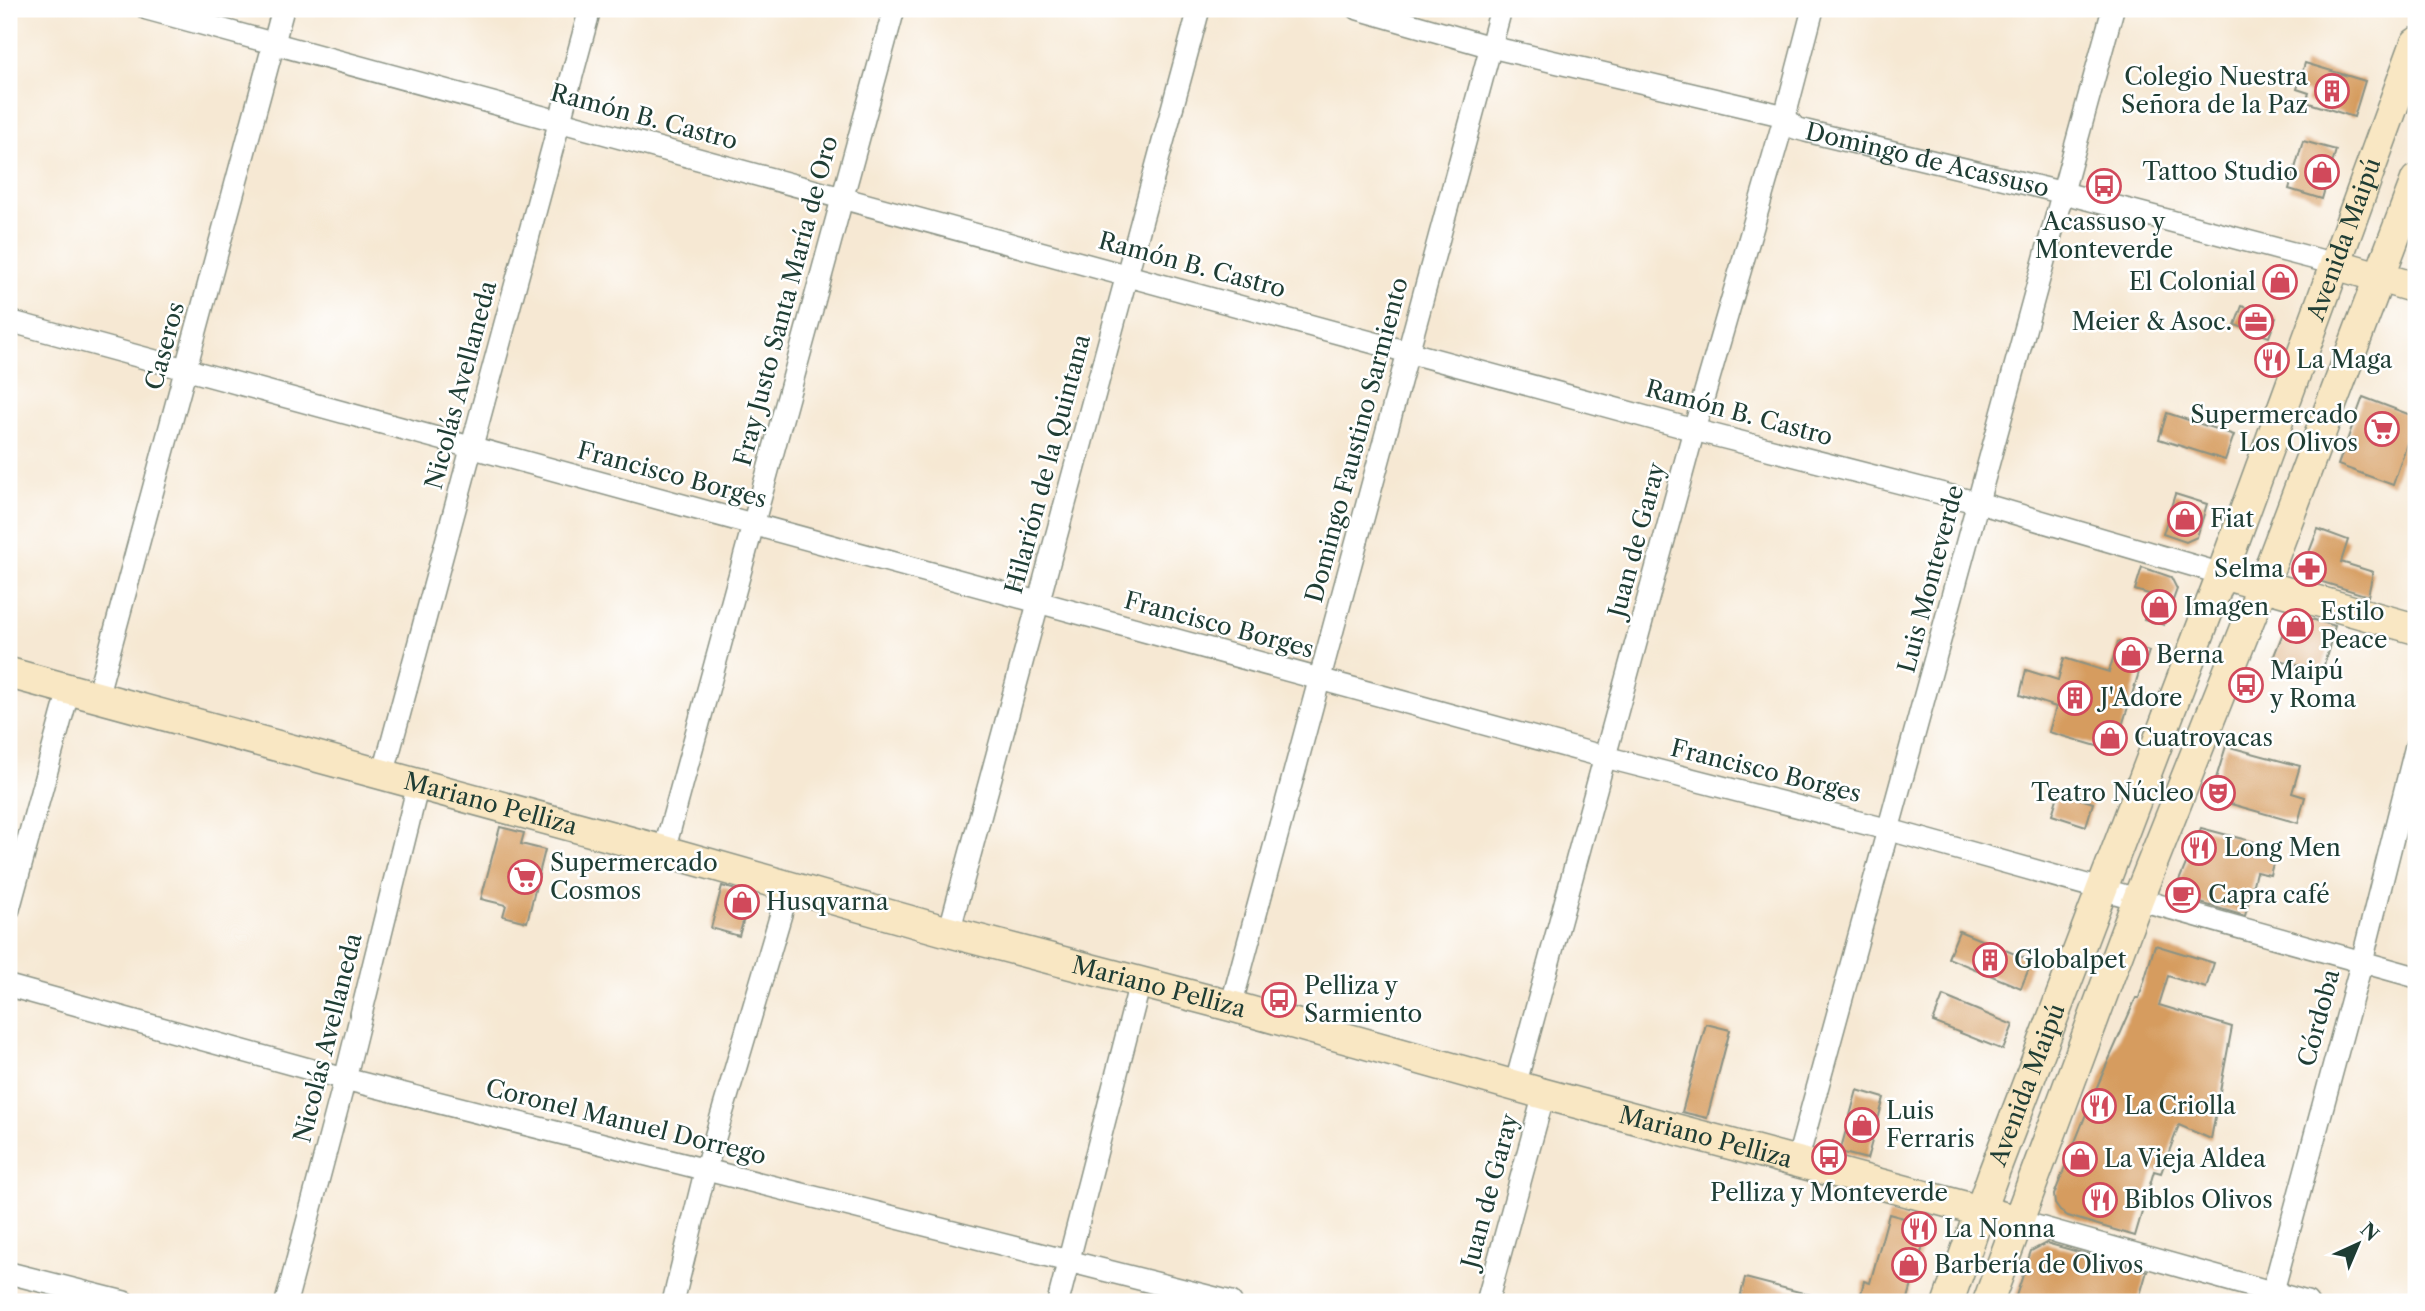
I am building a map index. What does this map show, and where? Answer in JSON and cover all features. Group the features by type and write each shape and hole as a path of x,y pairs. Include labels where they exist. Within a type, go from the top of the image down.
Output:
{"main road":[{"name":"Avenida Maipú","path":"1948,1302 2101,888 2222,573 2416,43"},
{"name":"Avenida Maipú","path":"1988,1302 2138,899 2263,585 2416,180"},
{"name":"Domingo de Acassuso","path":"2335,264 2416,288"},
{"path":"2222,573 2416,629"},
{"name":"Mariano Pelliza","path":"9,673 664,850 949,932 1231,1006 1544,1094 2018,1221"}],"street":[{"name":"Ramón B. Castro","path":"147,9 1694,430 1979,503 2222,573"},
{"name":"Caseros","path":"9,909 83,693 186,369 283,9"},
{"name":"Nicolás Avellaneda","path":"383,775 590,9"},
{"name":"Fray Justo Santa María de Oro","path":"664,850 894,9"},
{"name":"Hilarión de la Quintana","path":"949,932 1199,9"},
{"name":"Domingo de Acassuso","path":"1358,9 1491,47 1785,117 1795,128 1806,131 2064,193 2335,264"},
{"name":"Domingo Faustino Sarmiento","path":"1231,1006 1501,9"},
{"name":"Juan de Garay","path":"1515,1086 1694,430 1785,117 1812,9"},
{"name":"Luis Monteverde","path":"1797,1162 2113,9"},
{"name":"Francisco Borges","path":"9,321 1605,757 1890,830 2416,977"},
{"name":"Córdoba","path":"2271,1298 2362,961 2416,747"},
{"name":"Nicolás Avellaneda","path":"286,1302 418,785"},
{"path":"673,1302 706,1168 789,887"},
{"path":"1058,1302 1140,983"},
{"name":"Coronel Manuel Dorrego","path":"9,986 345,1079 1231,1302"},
{"name":"Juan de Garay","path":"1487,1302 1544,1094"},
{"name":"Mariano Pelliza","path":"2018,1221 2271,1298 2307,1302"},
{"path":"9,1273 124,1302"}],"building":[{"name":"Colegio Nuestra Señora de la Paz","path":"2305,63 2365,81 2354,117 2306,102 2309,93 2297,89"},
{"path":"2303,141 2336,150 2322,199 2289,189"},
{"name":"Meier & Asoc.","path":"2242,306 2276,318 2269,337 2235,325"},
{"path":"2363,397 2416,417 2393,485 2338,465"},
{"path":"2167,413 2234,435 2225,460 2159,439"},
{"name":"Fiat","path":"2175,494 2207,504 2197,537 2186,542 2163,534"},
{"path":"2318,529 2348,540 2341,562 2373,572 2368,596 2306,577 2303,568"},
{"name":"Imagen","path":"2142,567 2171,577 2177,589 2164,625 2144,619 2152,595 2135,590"},
{"path":"2291,613 2335,626 2322,672 2273,658"},
{"path":"2118,642 2149,651 2144,667 2141,666 2114,751 2049,732 2056,707 2020,695 2026,670 2058,680 2064,658 2109,672"},
{"path":"2226,746 2300,766 2292,793 2305,797 2298,823 2210,798"},
{"path":"2059,792 2093,803 2086,826 2052,815"},
{"path":"500,827 524,833 521,844 545,850 527,922 503,916 506,905 481,899"},
{"path":"2201,828 2277,848 2270,875 2256,872 2245,916 2173,895"},
{"path":"722,886 743,892 748,904 739,936 711,928"},
{"name":"Globalpet","path":"1959,931 2032,961 2021,988 1948,958"},
{"path":"2155,945 2214,963 2206,988 2168,976 2159,1005 2232,1027 2211,1139 2179,1125 2161,1173 2154,1171 2135,1236 2068,1216 2055,1204 2054,1195 2096,1089 2136,998 2139,998"},
{"path":"1943,996 2013,1025 2003,1050 1933,1022"},
{"path":"1706,1024 1730,1030 1707,1118 1682,1112"},
{"name":"Luis Ferraris","path":"1857,1090 1884,1098 1867,1159 1840,1152"},
{"path":"1889,1214 1929,1225 1907,1302 1859,1302 1864,1281 1870,1283"},
{"path":"2046,1243 2147,1271 2138,1302 2014,1302 2031,1251"},
{"path":"1745,1278 1819,1297 1818,1302 1739,1302"}],"place":[{"name":"Colegio Nuestra Señora de la Paz","path":"2332,91"},
{"name":"Tattoo Studio","path":"2322,172"},
{"name":"Acassuso y Monteverde","path":"2104,186"},
{"name":"El Colonial","path":"2280,282"},
{"name":"Meier & Asoc.","path":"2256,322"},
{"name":"La Maga","path":"2272,360"},
{"name":"Supermercado Los Olivos","path":"2382,429"},
{"name":"Fiat","path":"2185,519"},
{"name":"Selma","path":"2309,569"},
{"name":"Imagen","path":"2159,607"},
{"name":"Estilo Peace","path":"2296,626"},
{"name":"Berna","path":"2131,655"},
{"name":"Maipú y Roma","path":"2246,685"},
{"name":"J'Adore","path":"2075,698"},
{"name":"Cuatrovacas","path":"2110,738"},
{"name":"Teatro Núcleo","path":"2218,793"},
{"name":"Long Men","path":"2199,848"},
{"name":"Supermercado Cosmos","path":"525,877"},
{"name":"Capra café","path":"2183,895"},
{"name":"Husqvarna","path":"742,902"},
{"name":"Globalpet","path":"1990,960"},
{"name":"Pelliza y Sarmiento","path":"1279,1000"},
{"name":"La Criolla","path":"2099,1106"},
{"name":"Luis Ferraris","path":"1862,1125"},
{"name":"Pelliza y Monteverde","path":"1829,1157"},
{"name":"La Vieja Aldea","path":"2080,1159"},
{"name":"Biblos Olivos","path":"2100,1200"},
{"name":"La Nonna","path":"1919,1229"},
{"name":"Barbería de Olivos","path":"1909,1265"}]}
